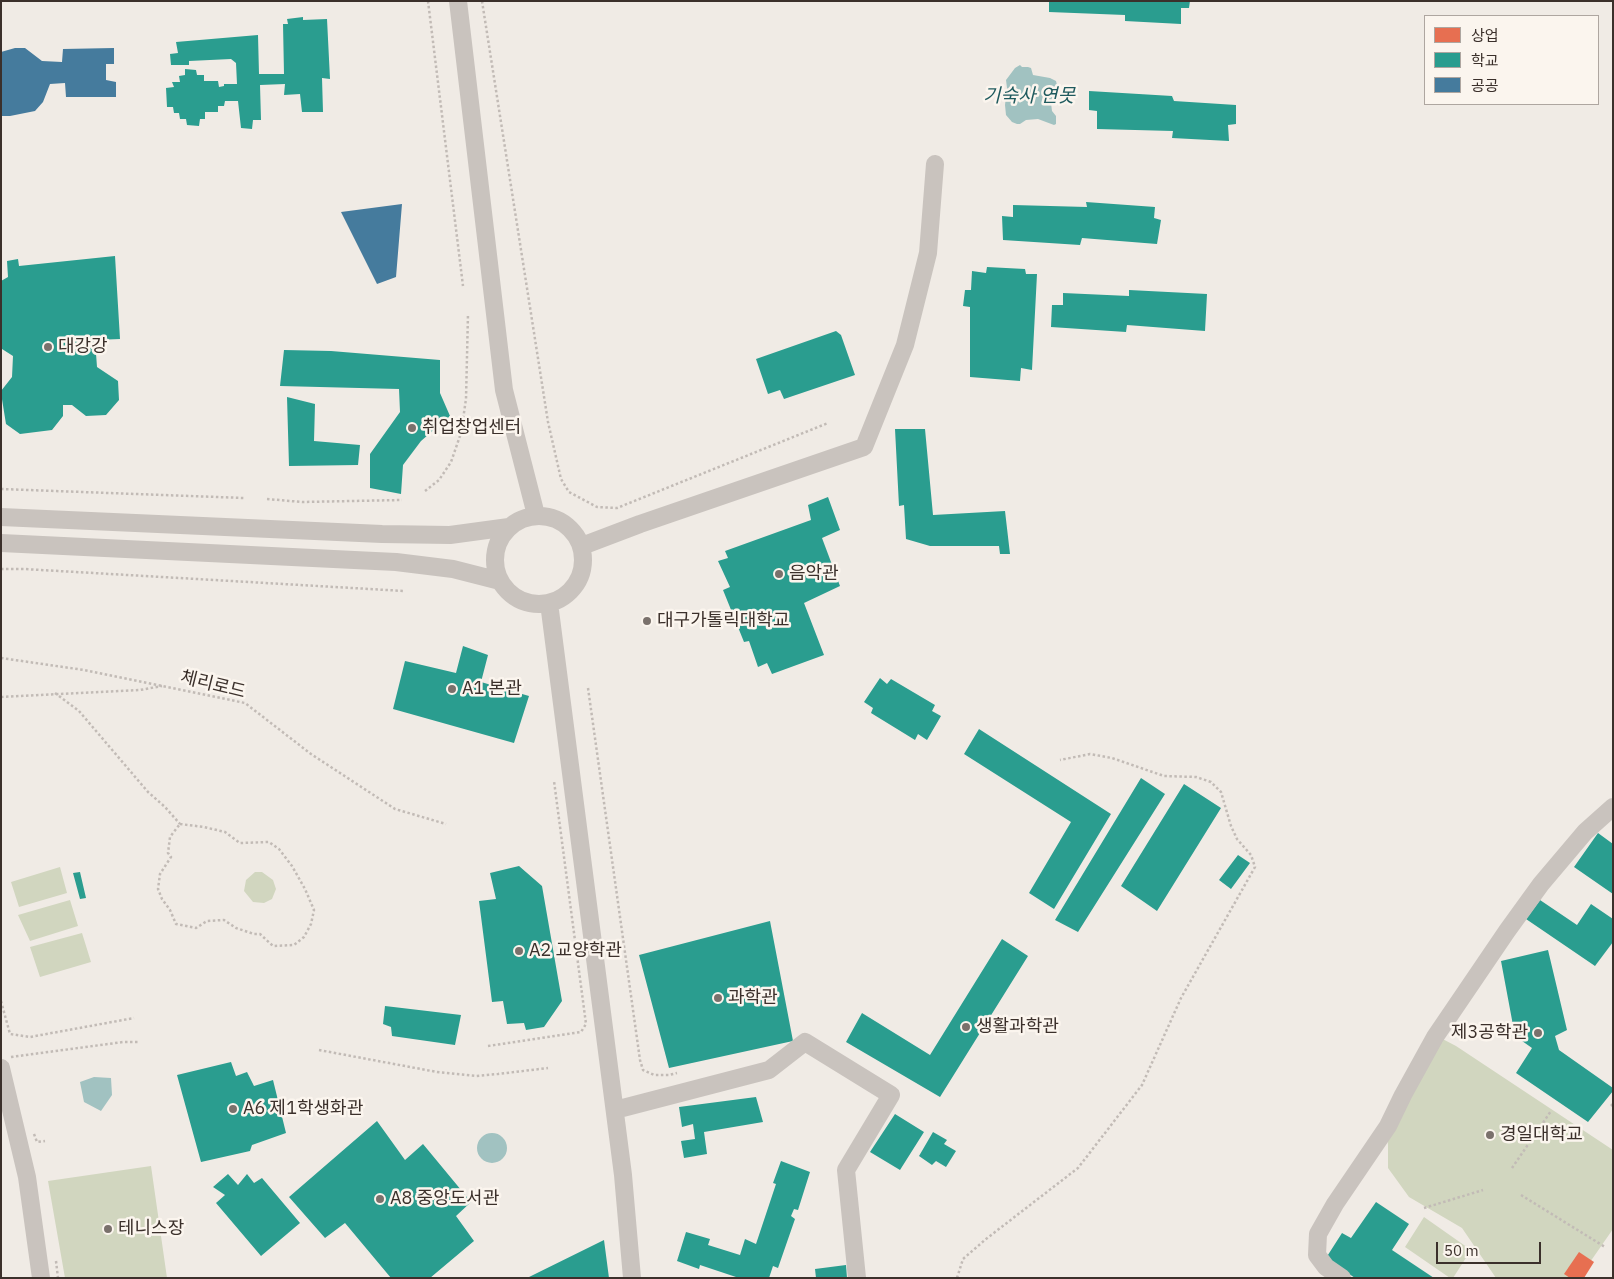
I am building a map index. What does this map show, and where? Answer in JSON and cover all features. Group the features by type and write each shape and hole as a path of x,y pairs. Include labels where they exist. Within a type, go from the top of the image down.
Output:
{"lane":[{"path":"458,1 504,390 536,515"},
{"path":"582,546 649,521 864,448 905,345 928,253 935,164"},
{"path":"536,515 550,516 566,524 577,536 582,546 584,566 580,578 573,589 563,598 549,603 530,604 509,592 500,581 496,568 495,552 500,539 509,527 522,519 536,515"},
{"path":"1,516 382,534 450,535 509,527"},
{"path":"7,545 396,562 453,569 500,581"},
{"path":"549,603 623,1175 632,1278"},
{"path":"1342,1278 1326,1267 1318,1255 1318,1234 1335,1204 1388,1126 1435,1037 1541,884 1585,832 1613,807"},
{"path":"615,1110 769,1070 806,1042 891,1095 846,1170 857,1278"},
{"path":"6,1062 27,1177 41,1278"}],"path":[{"path":"428,1 463,286"},
{"path":"482,1 548,422 561,479 569,492 597,507 617,508 828,423"},
{"path":"425,490 439,480 451,462 461,433 466,398 468,314"},
{"path":"1,488 244,498"},
{"path":"267,499 302,502 402,500"},
{"path":"1,569 404,592"},
{"name":"체리로드","path":"1,658 84,670 246,703 311,754 394,809 446,824"},
{"path":"1,697 140,690 163,685"},
{"path":"588,688 640,1060 643,1070 654,1075 677,1073"},
{"path":"55,693 79,711 148,792 180,824 225,832 240,844 269,842 279,849 292,866 314,910 311,924 304,937 294,944 273,946 260,934 236,928 224,920 208,921 196,928 176,924 158,889 160,874 171,857 168,853 170,837 180,824"},
{"path":"957,1278 963,1259 1078,1168 1142,1085 1182,998 1255,867 1251,855 1236,839 1221,792 1211,782 1196,777 1164,776 1112,758 1090,754 1060,760"},
{"path":"488,1046 581,1032 586,1024 554,781"},
{"path":"1,1001 10,1034 30,1037 134,1018"},
{"path":"6,1062 123,1042 140,1042"},
{"path":"319,1050 437,1072 476,1076 548,1068"},
{"path":"1512,1168 1550,1111"},
{"path":"34,1133 37,1142 45,1141"},
{"path":"1424,1208 1483,1190"},
{"path":"1521,1194 1605,1247"}],"green space":[{"path":"60,867 67,893 19,907 11,882"},
{"path":"255,872 262,872 273,880 276,889 272,899 264,903 253,902 244,891 246,880"},
{"path":"70,900 78,926 30,941 18,915"},
{"path":"82,933 91,962 40,977 30,947"},
{"path":"1433,1034 1456,1046 1613,1150 1613,1229 1579,1278 1496,1278 1462,1228 1409,1197 1388,1168 1386,1123"},
{"name":"테니스장","path":"151,1166 167,1278 65,1278 48,1181"},
{"path":"1424,1217 1471,1250 1453,1278 1450,1278 1405,1247"}],"water":[{"name":"기숙사 연못","path":"1020,65 1031,68 1033,75 1056,81 1057,85 1051,103 1052,111 1056,116 1056,124 1038,119 1026,120 1017,124 1012,122 1006,115 1006,80 1015,68"},
{"path":"94,1077 111,1078 112,1095 101,1111 84,1102 80,1082"},
{"path":"492,1133 503,1137 507,1148 503,1159 492,1163 481,1159 477,1148 481,1137"}],"building: 상업":[{"path":"1579,1252 1594,1262 1584,1278 1570,1278 1564,1274"}],"building: 학교":[{"path":"1049,1 1190,1 1189,8 1181,8 1181,24 1125,21 1125,15 1049,12"},
{"path":"303,17 303,20 327,19 330,79 322,78 323,112 302,112 300,94 284,95 285,84 260,85 261,120 253,120 252,129 241,128 238,101 225,101 224,106 218,106 218,112 205,112 205,119 200,119 199,126 187,125 186,119 180,119 179,113 174,113 173,107 167,107 166,88 174,87 172,82 180,82 179,76 185,75 185,69 196,70 197,75 204,75 204,81 218,81 219,87 224,86 224,84 237,84 236,63 231,59 189,61 189,65 171,65 170,54 178,53 176,42 258,35 259,74 284,74 283,24 288,24 287,19"},
{"path":"1089,91 1172,96 1174,101 1236,105 1236,124 1228,125 1229,141 1172,138 1173,131 1097,129 1097,111 1089,110"},
{"path":"1086,202 1155,207 1154,218 1161,220 1157,244 1082,238 1080,245 1003,240 1002,216 1013,217 1013,205 1087,207"},
{"name":"대강강","path":"115,256 120,339 95,340 97,367 118,381 119,400 106,415 86,416 72,405 63,405 63,416 52,430 20,434 6,424 1,393 12,377 13,356 2,349 1,344 1,281 8,277 7,261 18,259 19,266"},
{"path":"987,267 1025,269 1026,274 1037,274 1032,370 1021,368 1020,381 970,377 970,307 963,306 965,290 971,290 972,271 986,273"},
{"path":"1129,290 1207,294 1205,331 1127,325 1126,332 1051,327 1052,305 1063,305 1063,293 1129,296"},
{"path":"836,331 841,335 855,375 784,399 780,390 768,394 756,359"},
{"name":"취업창업센터","path":"284,350 331,351 440,360 440,393 450,416 421,441 403,465 401,494 370,488 370,454 400,412 399,389 280,386"},
{"path":"287,397 315,404 314,441 360,445 358,465 289,466"},
{"path":"895,429 925,429 933,515 1005,511 1010,554 1000,554 999,546 930,546 906,539 904,505 899,506"},
{"name":"음악관","path":"828,497 840,530 822,538 840,586 804,603 824,655 772,674 767,663 758,667 749,641 744,642 723,590 730,587 718,561 728,558 725,551 811,520 808,505"},
{"name":"A1 본관","path":"463,646 488,655 481,682 529,696 514,743 393,709 405,661 456,673"},
{"path":"880,678 887,684 891,679 935,705 932,711 941,716 927,740 918,734 915,740 871,713 873,708 864,702"},
{"path":"979,729 1111,814 1054,909 1029,893 1071,822 964,754"},
{"path":"1141,778 1165,794 1078,932 1055,920"},
{"path":"1184,784 1221,808 1157,911 1121,886"},
{"path":"1598,833 1613,844 1613,894 1574,867"},
{"path":"1238,855 1250,863 1231,889 1219,880"},
{"name":"A2 교양학관","path":"519,866 542,886 562,1001 544,1027 526,1030 524,1023 507,1024 503,1001 492,1002 479,901 496,899 490,873"},
{"path":"80,872 86,898 80,899 73,873"},
{"path":"1540,900 1577,925 1591,904 1613,919 1613,942 1595,966 1526,919"},
{"name":"과학관","path":"770,921 793,1041 669,1068 639,955"},
{"name":"생활과학관","path":"1002,939 1028,956 940,1097 846,1042 862,1013 930,1055"},
{"name":"제3공학관","path":"1548,950 1567,1030 1555,1036 1559,1050 1613,1088 1613,1091 1588,1122 1516,1073 1532,1048 1515,1036 1501,961"},
{"path":"385,1006 461,1015 455,1045 392,1036 391,1027 383,1024"},
{"name":"A6 제1학생화관","path":"231,1062 236,1076 247,1072 254,1086 273,1080 286,1133 252,1145 250,1151 201,1162 177,1075"},
{"path":"756,1097 763,1122 704,1132 707,1154 684,1158 681,1141 695,1139 693,1124 682,1127 679,1107"},
{"path":"895,1114 924,1132 900,1170 870,1152"},
{"name":"A8 중앙도서관","path":"377,1121 405,1160 423,1144 471,1202 456,1216 474,1241 430,1278 391,1278 345,1223 325,1238 289,1197"},
{"path":"933,1132 947,1140 944,1144 956,1151 946,1167 936,1161 932,1165 919,1156"},
{"path":"781,1161 810,1172 798,1210 794,1209 791,1216 795,1219 778,1268 773,1266 769,1278 739,1278 700,1265 699,1269 677,1261 686,1232 710,1239 708,1245 740,1255 745,1239 756,1244 776,1184 773,1183"},
{"path":"228,1174 238,1185 247,1174 254,1183 262,1178 300,1223 261,1256 216,1203 225,1195 213,1187"},
{"path":"1376,1202 1409,1224 1392,1250 1434,1278 1355,1278 1326,1258 1342,1233 1351,1238"},
{"path":"604,1240 609,1278 527,1278"},
{"path":"846,1265 847,1278 816,1278 815,1269"}],"building: 공공":[{"path":"15,48 25,48 42,61 62,62 63,49 114,48 114,64 106,64 106,80 116,82 116,97 66,97 65,83 50,84 43,102 35,111 1,116 1,52"},
{"path":"402,204 396,277 377,284 341,212"}],"place":[{"name":"대강강","path":"48,347"},
{"name":"취업창업센터","path":"412,428"},
{"name":"음악관","path":"779,574"},
{"name":"대구가톨릭대학교","path":"647,621"},
{"name":"A1 본관","path":"452,689"},
{"name":"A2 교양학관","path":"519,951"},
{"name":"과학관","path":"718,998"},
{"name":"생활과학관","path":"966,1027"},
{"name":"제3공학관","path":"1538,1033"},
{"name":"A6 제1학생화관","path":"233,1109"},
{"name":"경일대학교","path":"1490,1135"},
{"name":"A8 중앙도서관","path":"380,1199"},
{"name":"테니스장","path":"108,1229"}]}
